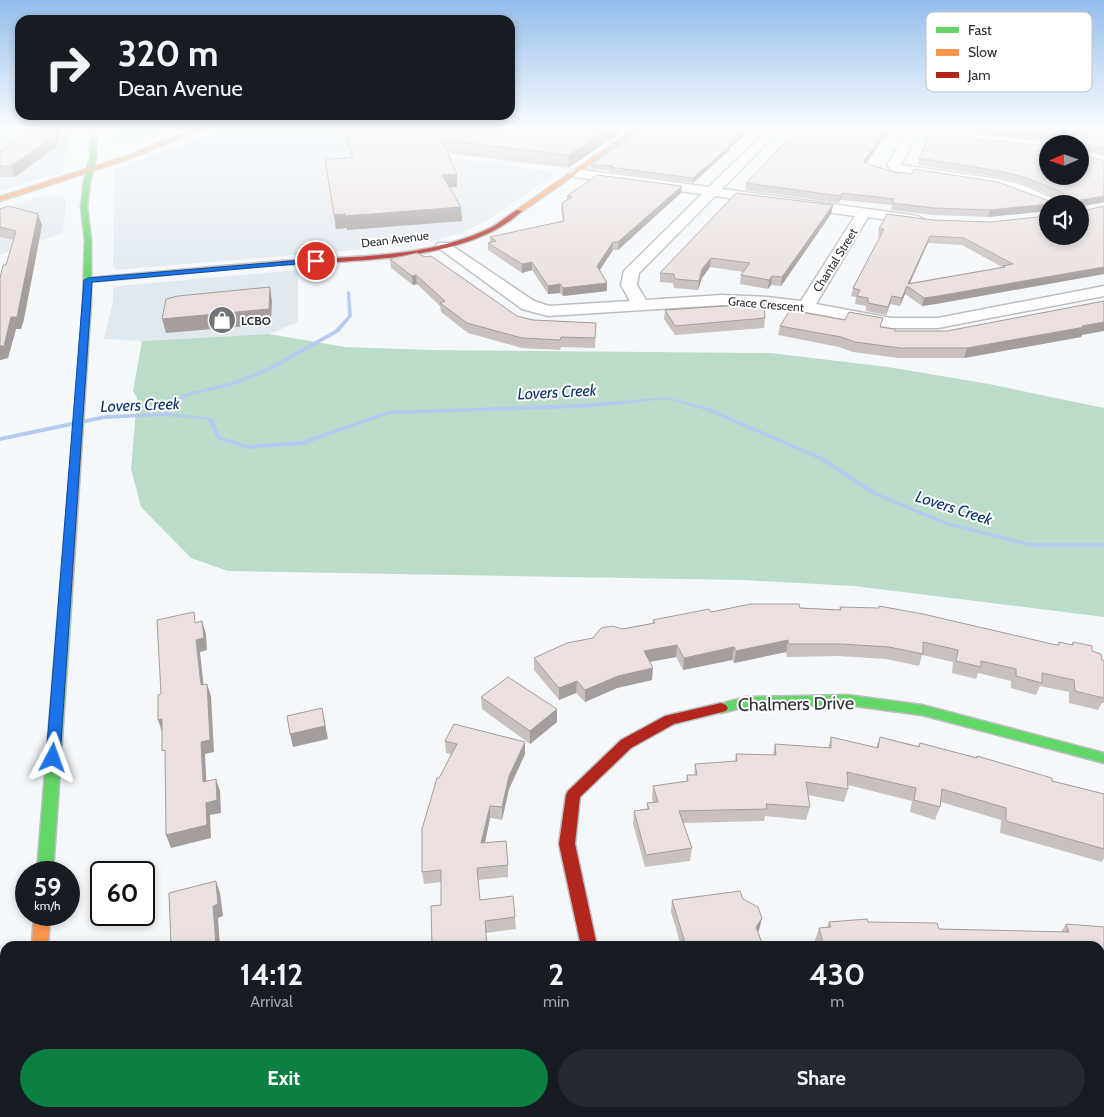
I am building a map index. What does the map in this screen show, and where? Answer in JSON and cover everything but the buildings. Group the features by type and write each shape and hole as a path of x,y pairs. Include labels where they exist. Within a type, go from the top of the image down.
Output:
{"main road":[{"path":"3,198 60,179"},
{"path":"46,861 74,457 82,382 88,280 88,240 84,207 88,179"},
{"name":"Dean Avenue","path":"88,280 392,254 443,246 478,236 500,225 566,179"},
{"path":"3,198 41,192 68,192 78,196 78,203 84,207"},
{"name":"Chalmers Drive","path":"588,941 567,844 573,795 626,744 670,720 746,702 847,700 922,710 1104,758"},
{"path":"40,941 41,926"}],"street":[{"path":"619,179 932,222"},
{"path":"641,305 630,287 628,278 632,271 725,179"},
{"path":"976,179 997,182 1039,198"},
{"name":"Chantal Street","path":"806,307 864,213"},
{"name":"Grace Crescent","path":"443,246 537,309 561,312 722,300 767,302 806,307 891,323 922,324 938,323 1104,291"}],"shaded area":[{"path":"0,179 39,179 0,191"},
{"path":"114,179 547,179 486,221 464,232 432,241 390,247 116,270 113,268"},
{"path":"53,195 63,197 66,200 63,233 0,255 0,209"},
{"path":"298,270 298,322 269,334 142,341 104,339 113,301 113,288"}],"green space":[{"path":"269,334 345,347 433,350 770,353 888,367 989,384 1104,408 1104,617 854,586 743,580 228,571 191,558 141,507 131,469 137,398 133,391 142,341"}],"waterway":[{"path":"165,414 185,395 235,383 271,368 337,331 350,316 348,292"},
{"name":"Lovers Creek","path":"165,414 210,419 219,438 248,447 303,443 388,413 583,406 667,398 707,409 820,458 876,494 945,523 1030,545 1104,545"},
{"name":"Lovers Creek","path":"0,439 105,417 165,414"}],"traffic: fast":[{"path":"82,377 87,303 88,240 84,207 88,179"},
{"path":"46,861 66,592"},
{"path":"721,708 746,702 847,700 922,710 1104,758"}],"traffic: slow":[{"path":"0,199 61,179"},
{"path":"519,211 565,179"},
{"path":"88,280 282,263"},
{"path":"66,592 82,377"},
{"path":"40,941 41,926"}],"traffic: jam":[{"path":"282,263 361,258 441,247 466,240 494,228 519,211"},
{"path":"588,941 567,844 573,795 626,744 670,720 721,708"}],"place":[{"name":"LCBO","path":"222,320"}],"route":[{"path":"53,758 88,280 316,261"}]}
